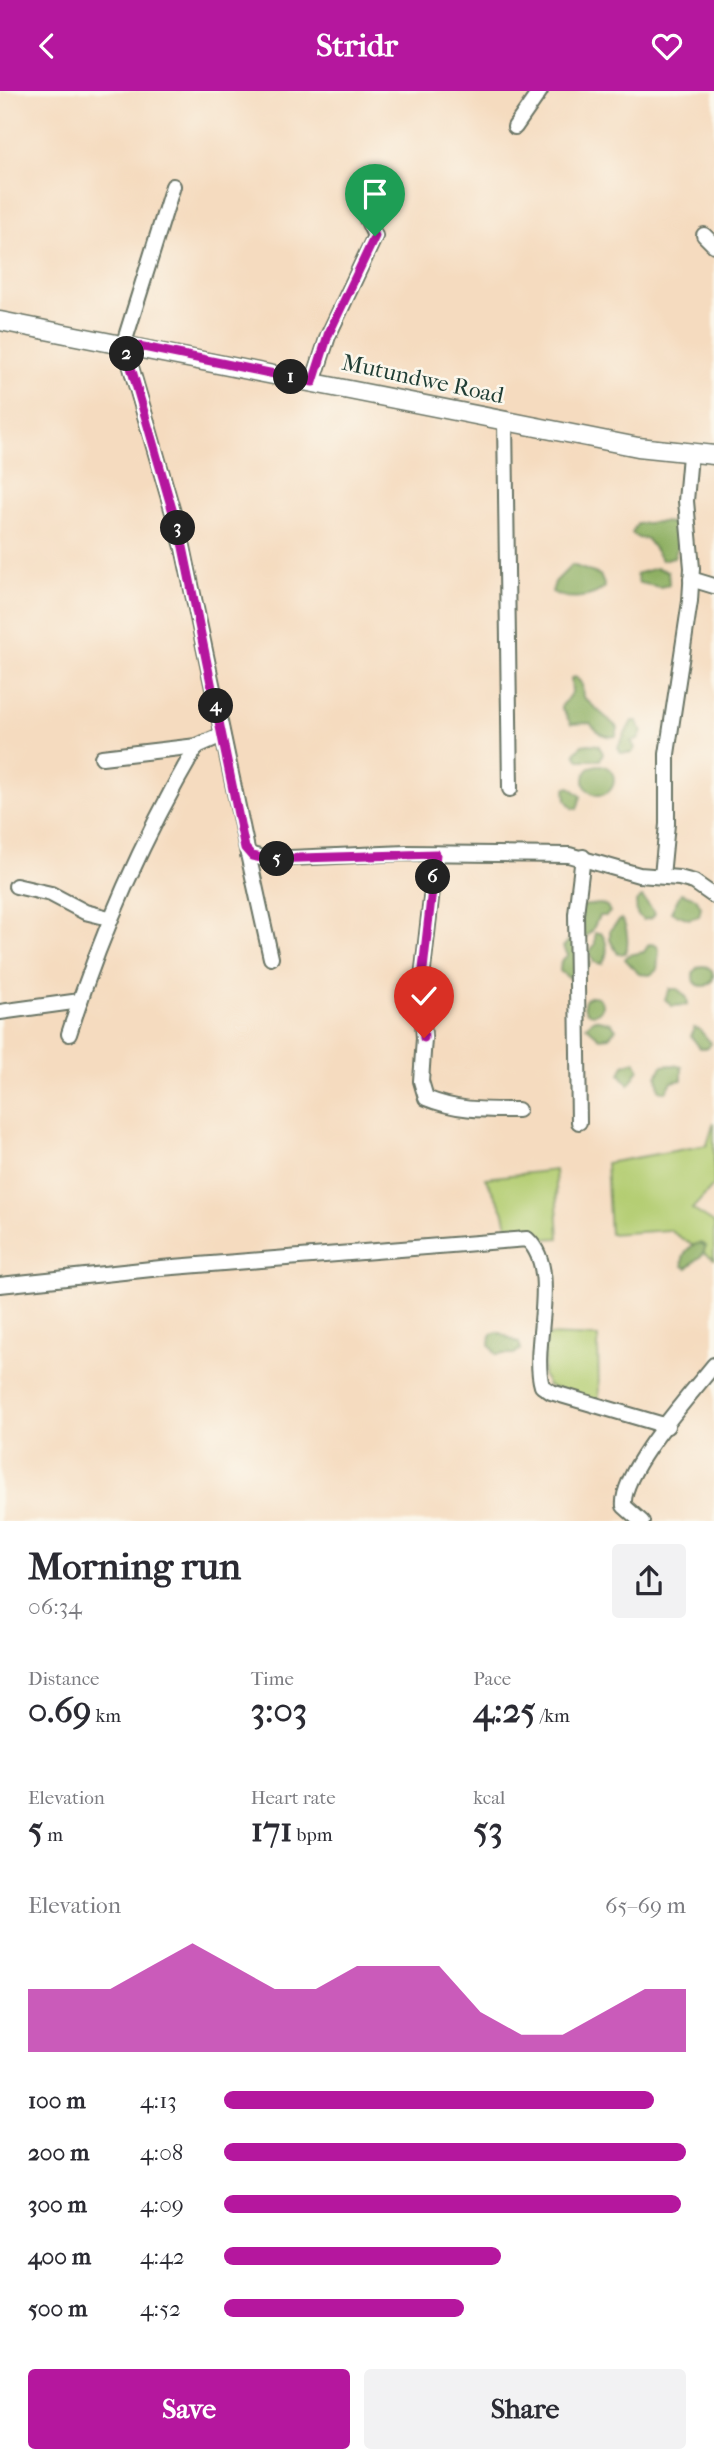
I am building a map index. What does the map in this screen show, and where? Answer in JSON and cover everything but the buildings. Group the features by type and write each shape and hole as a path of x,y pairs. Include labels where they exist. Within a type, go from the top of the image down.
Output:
{"main road":[{"name":"Mutundwe Road","path":"0,321 124,343 505,421 690,455 714,455"}],"street":[{"path":"515,127 540,91"},
{"path":"173,186 124,343 183,547 271,958"},
{"path":"313,382 328,335 375,236 360,204"},
{"path":"505,421 510,789"},
{"path":"662,876 667,824 667,754 691,579 686,501 690,455"},
{"path":"691,579 714,586"},
{"path":"102,757 197,746 222,735"},
{"path":"69,1034 109,918 177,779 197,746"},
{"path":"248,853 267,859 436,854 583,857 639,875 694,882 714,896"},
{"path":"436,854 421,987 424,1038 421,1081 426,1098 447,1107 467,1110 518,1110"},
{"path":"579,1122 576,914 583,857"},
{"path":"16,886 51,894 85,912 109,918"},
{"path":"0,1012 79,1001"},
{"path":"0,1286 161,1268 527,1239 539,1256 543,1284 542,1386 551,1392 667,1426"},
{"path":"642,1521 624,1506 625,1490 642,1457 714,1365"}],"green space":[{"path":"676,523 680,540 674,557 662,560 647,539 638,538 632,533 637,524"},
{"path":"572,565 600,575 605,587 593,594 579,597 565,597 552,592 555,582"},
{"path":"656,568 668,571 669,585 660,587 639,583 636,574"},
{"path":"576,677 582,684 583,697 618,728 616,736 601,734 590,723 571,724 561,707 572,692 571,678"},
{"path":"632,721 637,721 642,732 638,740 631,741 635,748 632,753 621,753 618,747"},
{"path":"582,745 598,745 603,753 600,760 579,760 575,753"},
{"path":"599,765 610,769 614,780 610,791 599,795 588,791 584,780 588,769"},
{"path":"570,787 581,796 577,809 572,808 566,800 565,788"},
{"path":"681,893 696,898 701,907 699,916 689,919 671,912"},
{"path":"642,897 655,913 652,918 643,920 637,914 636,902"},
{"path":"581,906 607,906 610,912 606,916 599,916 592,931 582,940"},
{"path":"621,919 626,931 627,946 625,953 618,954 610,940 610,930"},
{"path":"595,933 601,933 606,944 607,952 602,964 594,962 589,953 595,944"},
{"path":"569,940 585,952 590,964 585,970 569,978 560,971 561,961 568,955 563,947"},
{"path":"649,944 656,945 659,950 657,970 650,975 639,974 625,959 628,955 644,952"},
{"path":"703,966 710,969 713,976 710,983 703,986 696,983 693,976 696,969"},
{"path":"670,989 678,989 687,998 688,1005 672,1006 665,999"},
{"path":"593,996 599,999 602,1005 599,1011 593,1014 587,1011 584,1005 587,999"},
{"path":"594,1019 611,1023 616,1029 609,1037 600,1038 586,1026"},
{"path":"694,1028 699,1029 711,1043 708,1048 700,1048 691,1036"},
{"path":"635,1061 639,1069 629,1085 620,1074 624,1065"},
{"path":"662,1066 682,1067 682,1080 672,1082 666,1092 659,1090 657,1076"},
{"path":"714,1122 714,1185 692,1209 714,1223 714,1259 669,1230 610,1234 606,1163 707,1145"},
{"path":"555,1170 559,1238 541,1239 509,1233 503,1210 485,1178"},
{"path":"700,1243 706,1246 702,1255 687,1268 683,1266 686,1251"},
{"path":"498,1332 519,1343 521,1349 514,1354 496,1354 490,1345 491,1334"},
{"path":"546,1335 598,1337 599,1401 548,1386 543,1375"}],"route":[{"path":"375,236 366,260 328,335 313,382 124,343 183,547 245,848 252,856 267,859 436,854 421,987 424,1038"}]}
